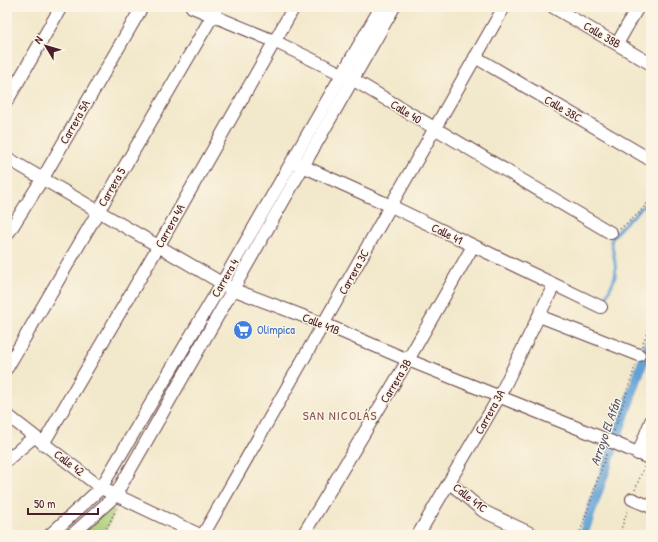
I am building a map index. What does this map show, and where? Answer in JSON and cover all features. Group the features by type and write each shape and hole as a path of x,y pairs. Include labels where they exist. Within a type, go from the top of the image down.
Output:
{"street":[{"path":"7,101 61,7"},
{"name":"Carrera 5A","path":"7,235 43,178 142,7"},
{"name":"Calle 40","path":"192,7 215,11 347,77 615,232"},
{"name":"Carrera 4A","path":"7,460 38,441 158,247 294,7"},
{"name":"Carrera 4","path":"50,535 101,488 227,286 347,77 381,7"},
{"name":"Carrera 4","path":"347,77 394,7"},
{"name":"Carrera 3C","path":"202,535 504,7"},
{"name":"Calle 38B","path":"553,7 651,64"},
{"path":"617,44 638,7"},
{"name":"Carrera 5","path":"7,368 215,11"},
{"name":"Calle 38C","path":"476,57 651,160"},
{"name":"Calle 41B","path":"7,158 227,286 610,441 651,460"},
{"name":"Calle 41","path":"298,164 391,206 601,307"},
{"name":"Carrera 3B","path":"303,535 408,360 472,246"},
{"name":"Carrera 3A","path":"418,535 499,397 554,285"},
{"name":"Carrera 4","path":"72,535 118,497 227,286"},
{"path":"539,316 639,355"},
{"name":"Calle 42","path":"7,415 38,441 101,488 202,535"},
{"path":"638,454 651,421"},
{"name":"Calle 41C","path":"450,482 483,511 527,534"},
{"path":"632,499 651,507"}],"path":[{"path":"615,232 639,213 651,199"},
{"path":"579,535 651,321"},
{"path":"103,535 118,497"}],"green space":[{"path":"108,508 115,511 103,535 80,535"}],"waterway":[{"path":"602,304 612,286 616,274 611,241 620,229 651,196"},
{"name":"Arroyo El Afán","path":"583,535 651,338"}],"place":[{"name":"Olímpica","path":"243,330"}],"district":[{"name":"SAN NICOLÁS","path":"340,415"}]}
